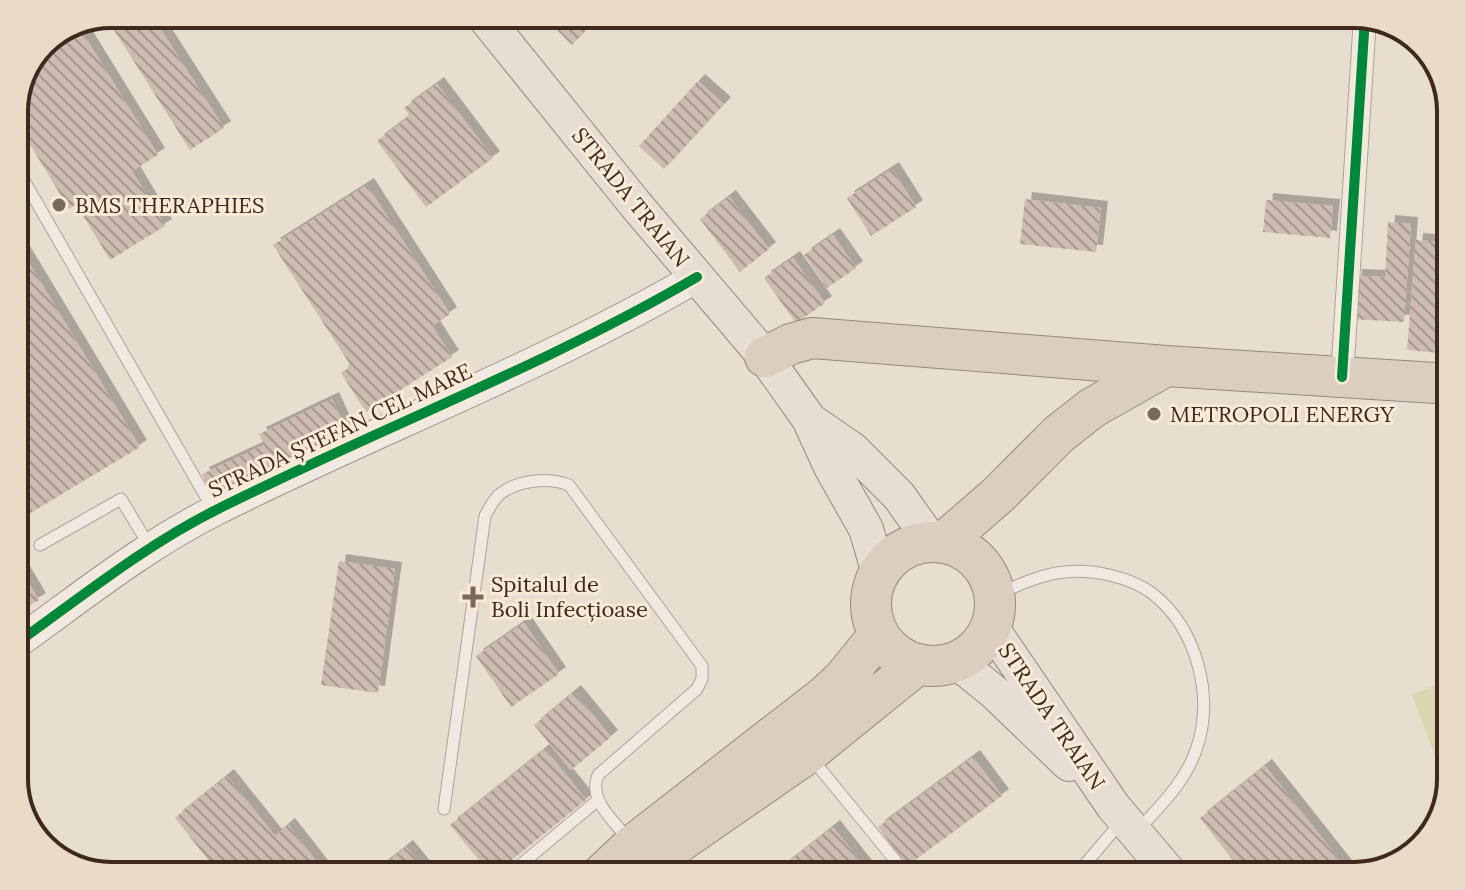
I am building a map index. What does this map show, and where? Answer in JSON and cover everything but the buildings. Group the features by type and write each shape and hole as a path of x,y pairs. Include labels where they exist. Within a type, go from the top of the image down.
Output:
{"highway":[{"path":"765,357 812,338 1166,366 1437,383"},
{"path":"938,542 998,495 1059,434 1092,408 1166,366"},
{"path":"991,597 967,551 938,542 910,546 892,557 879,573 873,588 873,620 879,635 896,653 918,664 937,666 957,662 983,642 991,597 987,536 998,495"},
{"path":"631,860 826,695 879,635"},
{"path":"631,860 665,854 808,753 918,664"}],"main road":[{"name":"STRADA TRAIAN","path":"493,28 765,357 809,419 831,467 866,529 879,573"},
{"name":"STRADA TRAIAN","path":"809,419 852,449 899,496 938,542"},
{"name":"STRADA TRAIAN","path":"991,597 1124,819"},
{"name":"STRADA TRAIAN","path":"957,662 994,692 1124,819 1160,862"}],"street":[{"path":"1342,377 1364,29"},
{"name":"STRADA ȘTEFAN CEL MARE","path":"28,634 151,547 214,511 584,340 697,277"}],"lane":[{"path":"28,187 214,511"},
{"path":"444,809 485,516 502,493 537,480 556,480 569,485 702,666 702,679 697,689 598,775 594,785 598,800 631,860"},
{"path":"40,545 121,499 151,547"},
{"path":"991,597 1064,572 1094,572 1123,580 1151,592 1174,614 1198,665 1204,693 1203,721 1196,751 1177,788 1124,819 1087,862"},
{"path":"808,753 897,862"},
{"path":"524,862 598,800"}],"shaded area":[{"path":"1437,684 1437,762 1412,695"}],"cycle path":[{"path":"1342,377 1364,29"},
{"path":"28,635 113,573 189,524 579,340 697,277"}],"place":[{"name":"BMS THERAPHIES","path":"59,205"},
{"name":"METROPOLI ENERGY","path":"1154,414"},
{"name":"Spitalul de Boli Infecțioase","path":"473,597"}]}
